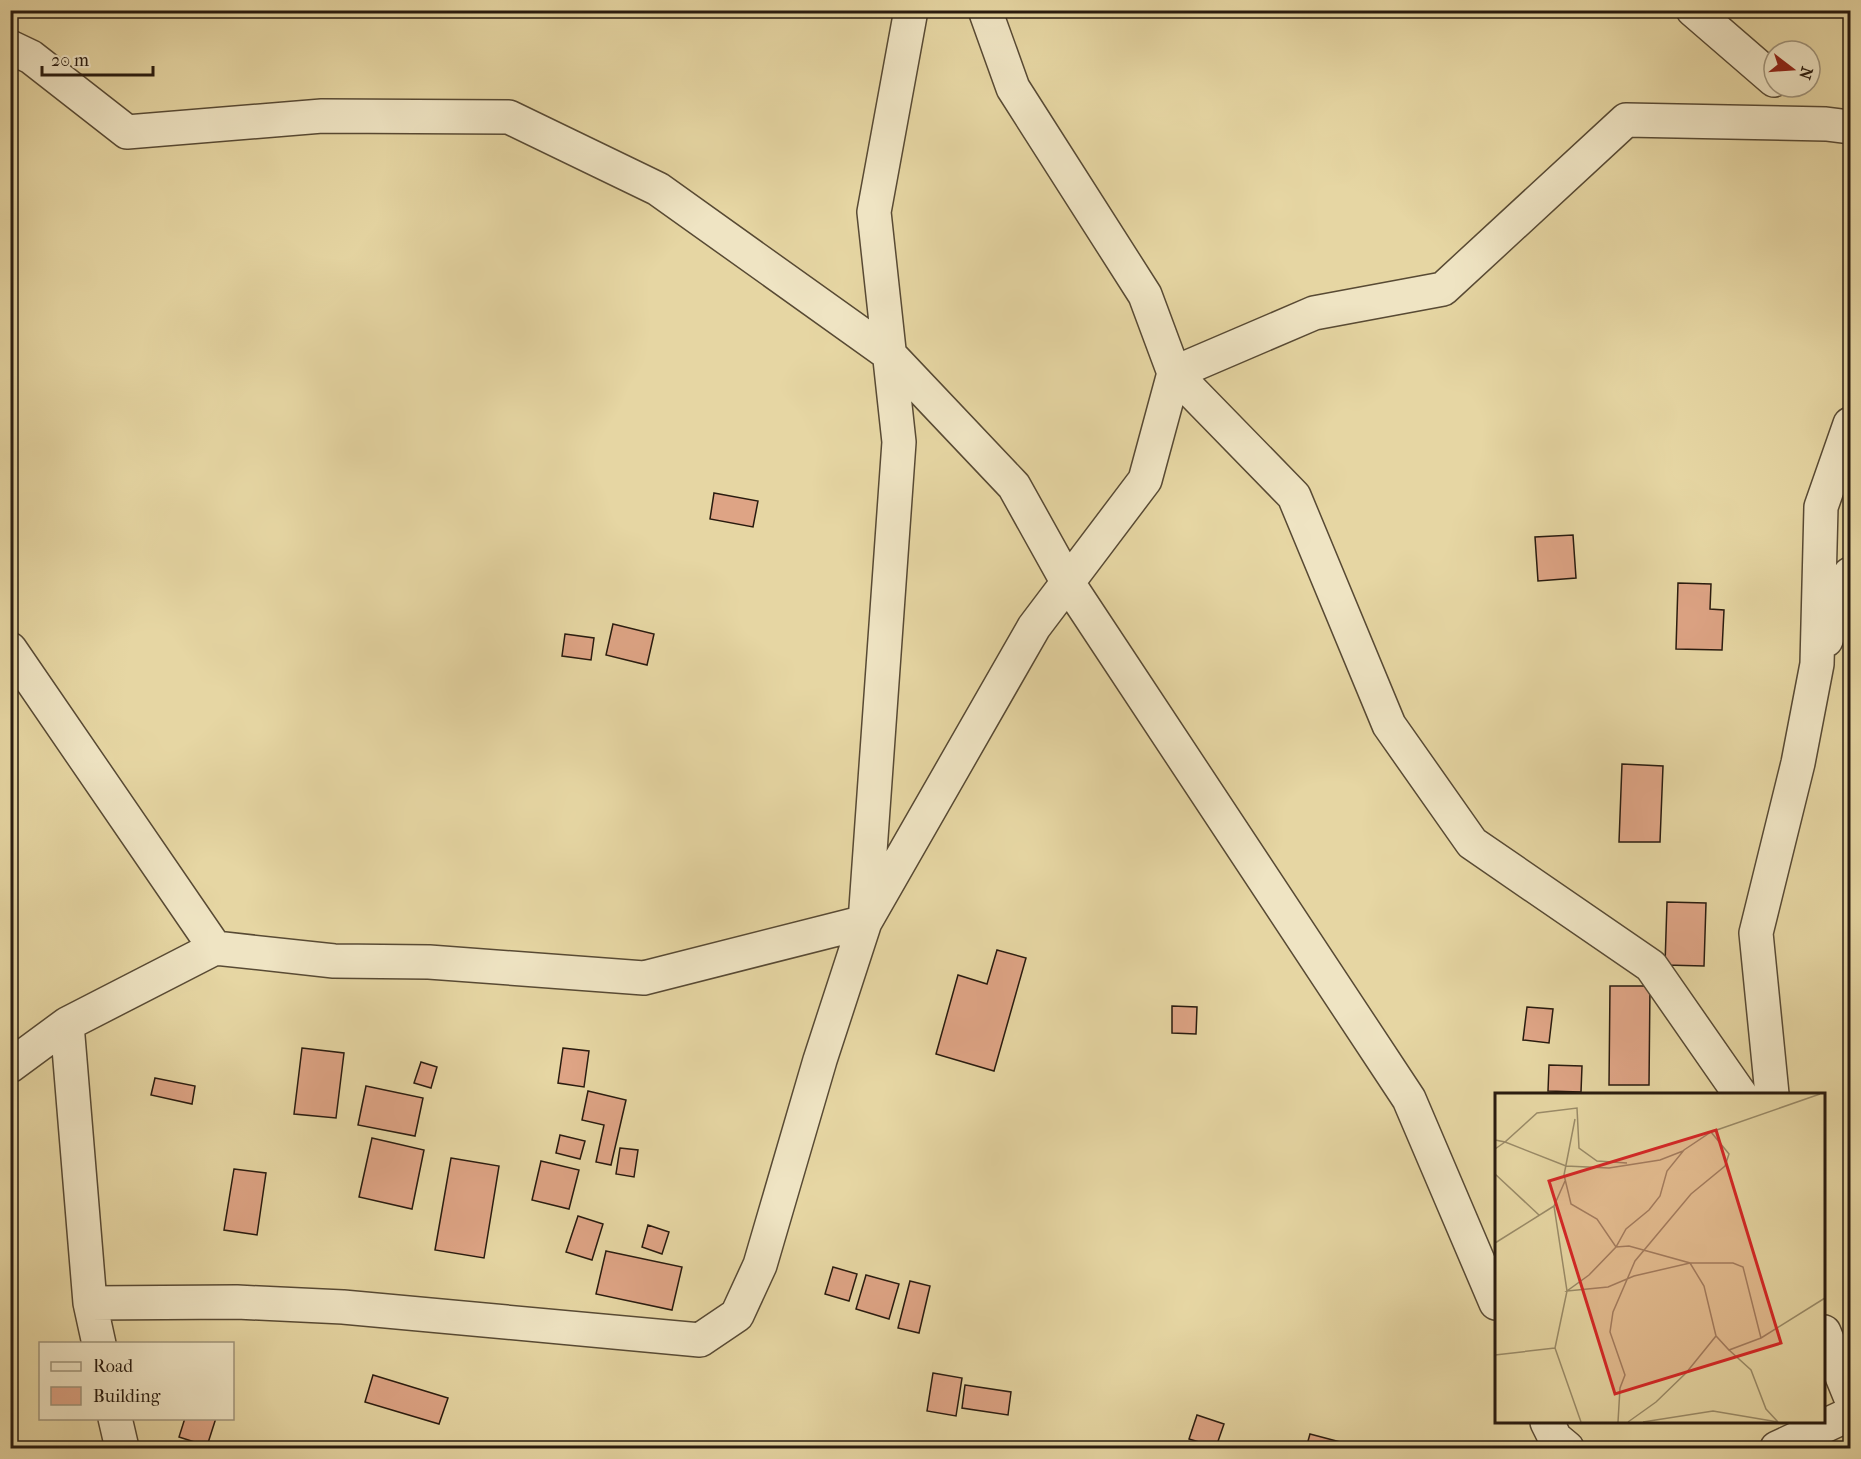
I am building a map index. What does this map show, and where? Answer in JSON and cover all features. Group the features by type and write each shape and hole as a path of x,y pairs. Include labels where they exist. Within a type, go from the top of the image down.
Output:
{"street":[{"path":"865,922 899,442 874,212 911,10"},
{"path":"985,10 1013,88 1145,295 1174,373 1294,496 1389,725 1472,843 1652,966 1739,1093"},
{"path":"1693,10 1762,70"},
{"path":"10,48 32,57 127,132 322,116 509,117 658,189 889,354 1014,486 1068,583 1409,1099 1495,1298"},
{"path":"1799,99 1838,126"},
{"path":"1174,373 1314,313 1443,290 1626,120 1838,126"},
{"path":"90,1303 237,1302 343,1307 700,1340 737,1316 760,1265 820,1060 865,922 1034,627 1145,480 1174,373"},
{"path":"1772,1093 1756,933 1798,763 1817,664 1821,507 1851,424"},
{"path":"1817,664 1851,574"},
{"path":"10,649 215,948"},
{"path":"10,1066 67,1024 215,948 334,961 429,962 644,978 865,922"},
{"path":"67,1024 90,1303 99,1342"},
{"path":"1825,1334 1851,1396"},
{"path":"1777,1449 1851,1414"},
{"path":"115,1420 122,1449"},
{"path":"1548,1423 1555,1438 1567,1449"}],"building":[{"path":"714,493 758,501 753,527 710,519"},
{"path":"1573,535 1576,578 1538,581 1535,537"},
{"path":"1678,583 1711,584 1710,609 1724,610 1722,650 1676,649"},
{"path":"613,624 654,634 647,665 606,655"},
{"path":"565,634 594,638 591,660 562,656"},
{"path":"1622,764 1663,766 1660,842 1619,842"},
{"path":"1667,902 1706,903 1704,966 1665,965"},
{"path":"997,950 1026,958 994,1071 936,1054 958,975 987,984"},
{"path":"1610,986 1650,986 1649,1085 1609,1085"},
{"path":"1172,1006 1197,1007 1196,1034 1172,1033"},
{"path":"1527,1007 1553,1009 1549,1043 1523,1040"},
{"path":"302,1048 344,1053 336,1118 294,1114"},
{"path":"563,1048 589,1051 584,1087 558,1083"},
{"path":"421,1062 437,1067 431,1088 414,1083"},
{"path":"1549,1065 1582,1066 1581,1092 1548,1091"},
{"path":"155,1078 195,1086 192,1104 151,1095"},
{"path":"366,1086 423,1098 415,1136 358,1125"},
{"path":"588,1091 626,1100 611,1165 596,1162 604,1125 582,1120"},
{"path":"560,1135 585,1141 580,1159 556,1153"},
{"path":"372,1138 424,1150 412,1209 359,1197"},
{"path":"620,1148 638,1150 634,1177 616,1174"},
{"path":"451,1158 499,1166 484,1258 435,1250"},
{"path":"541,1161 579,1170 569,1209 532,1200"},
{"path":"234,1169 266,1173 257,1235 224,1230"},
{"path":"578,1216 603,1224 592,1260 566,1252"},
{"path":"648,1225 669,1232 662,1254 642,1247"},
{"path":"606,1251 682,1267 672,1310 596,1294"},
{"path":"833,1267 857,1274 849,1301 825,1294"},
{"path":"866,1275 899,1284 889,1319 856,1309"},
{"path":"910,1281 930,1286 919,1333 898,1328"},
{"path":"933,1373 962,1378 956,1416 927,1411"},
{"path":"373,1375 448,1398 439,1424 365,1402"},
{"path":"965,1385 1011,1392 1008,1415 962,1408"},
{"path":"1197,1415 1224,1424 1216,1447 1189,1439"},
{"path":"184,1420 215,1420 207,1446 179,1437"},
{"path":"1310,1434 1363,1448 1306,1448"}]}
